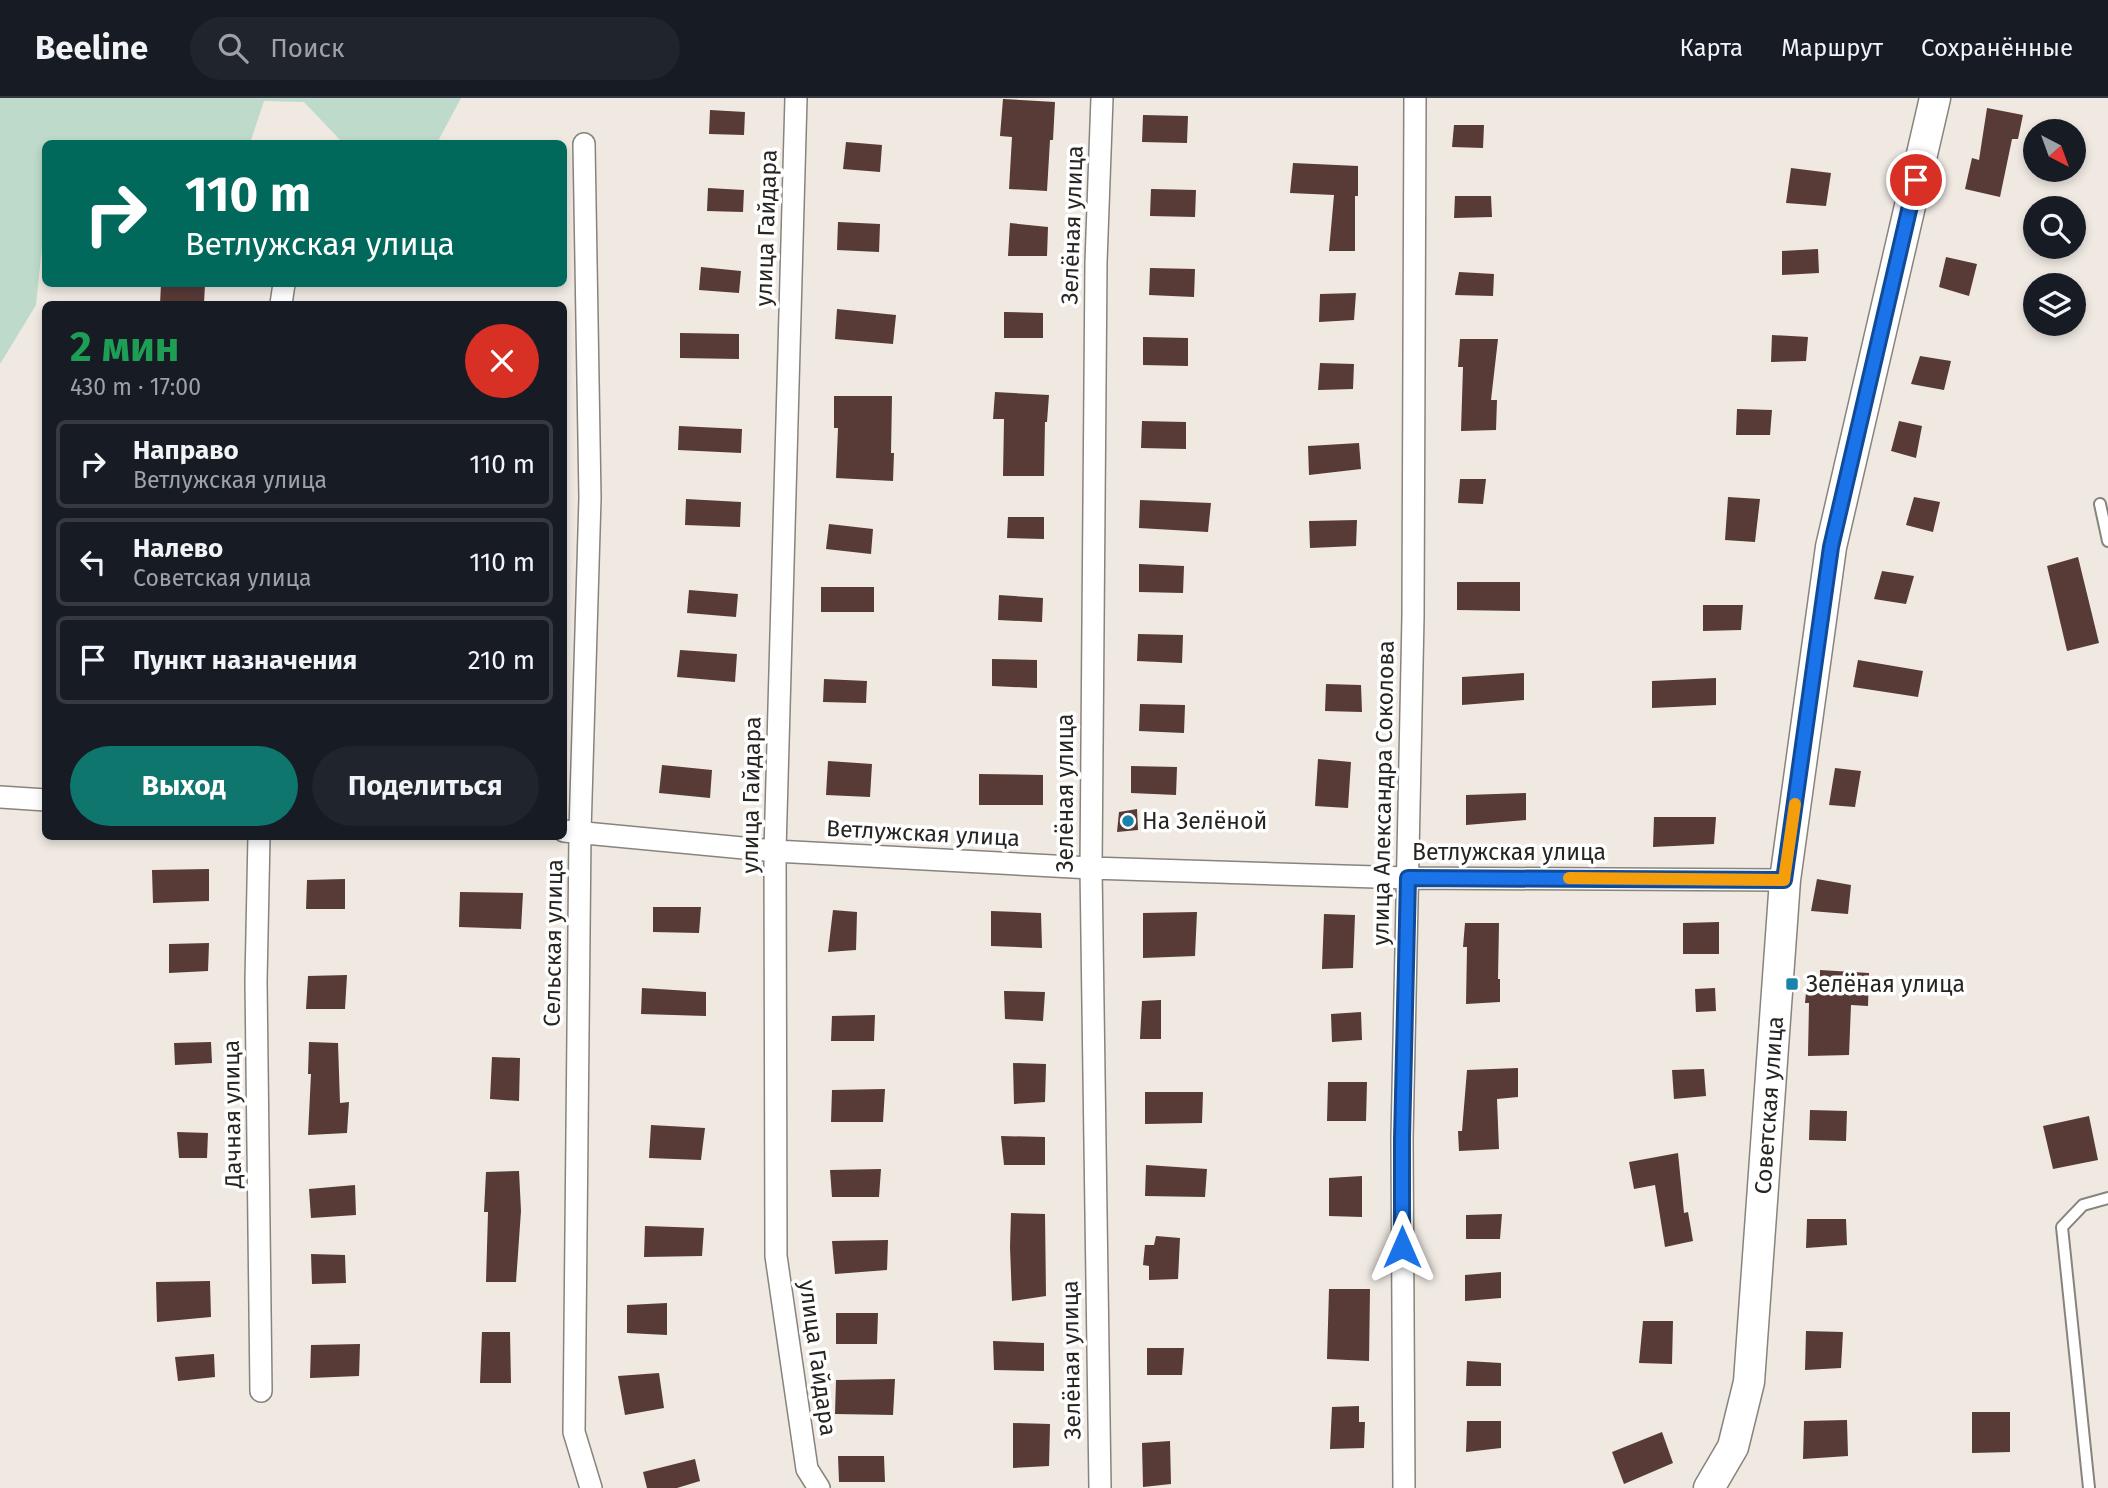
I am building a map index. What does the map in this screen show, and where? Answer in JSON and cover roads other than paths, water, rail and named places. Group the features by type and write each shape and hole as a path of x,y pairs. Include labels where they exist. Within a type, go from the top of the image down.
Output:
{"street":[{"name":"улица Гайдара","path":"796,98 775,851 776,1256 807,1469 819,1488"},
{"name":"Зелёная улица","path":"1100,1488 1091,868 1096,262 1102,98"},
{"name":"улица Александра Соколова","path":"1404,1488 1402,1139 1413,617 1415,98"},
{"name":"Советская улица","path":"1709,1488 1733,1447 1749,1382 1784,880 1831,547 1935,98"},
{"name":"Сельская улица","path":"584,144 590,498 572,832 574,1432 591,1488"},
{"path":"0,797 42,800"},
{"name":"Ветлужская улица","path":"572,832 775,851 1091,868 1408,878 1784,880"},
{"name":"Дачная улица","path":"259,840 256,981 261,1391"}],"lane":[{"path":"2100,505 2108,541"},
{"path":"2089,1488 2062,1227 2083,1205 2108,1198"}],"place":[{"name":"На Зелёной","path":"1128,821"},
{"name":"Зелёная улица","path":"1792,984"}]}
